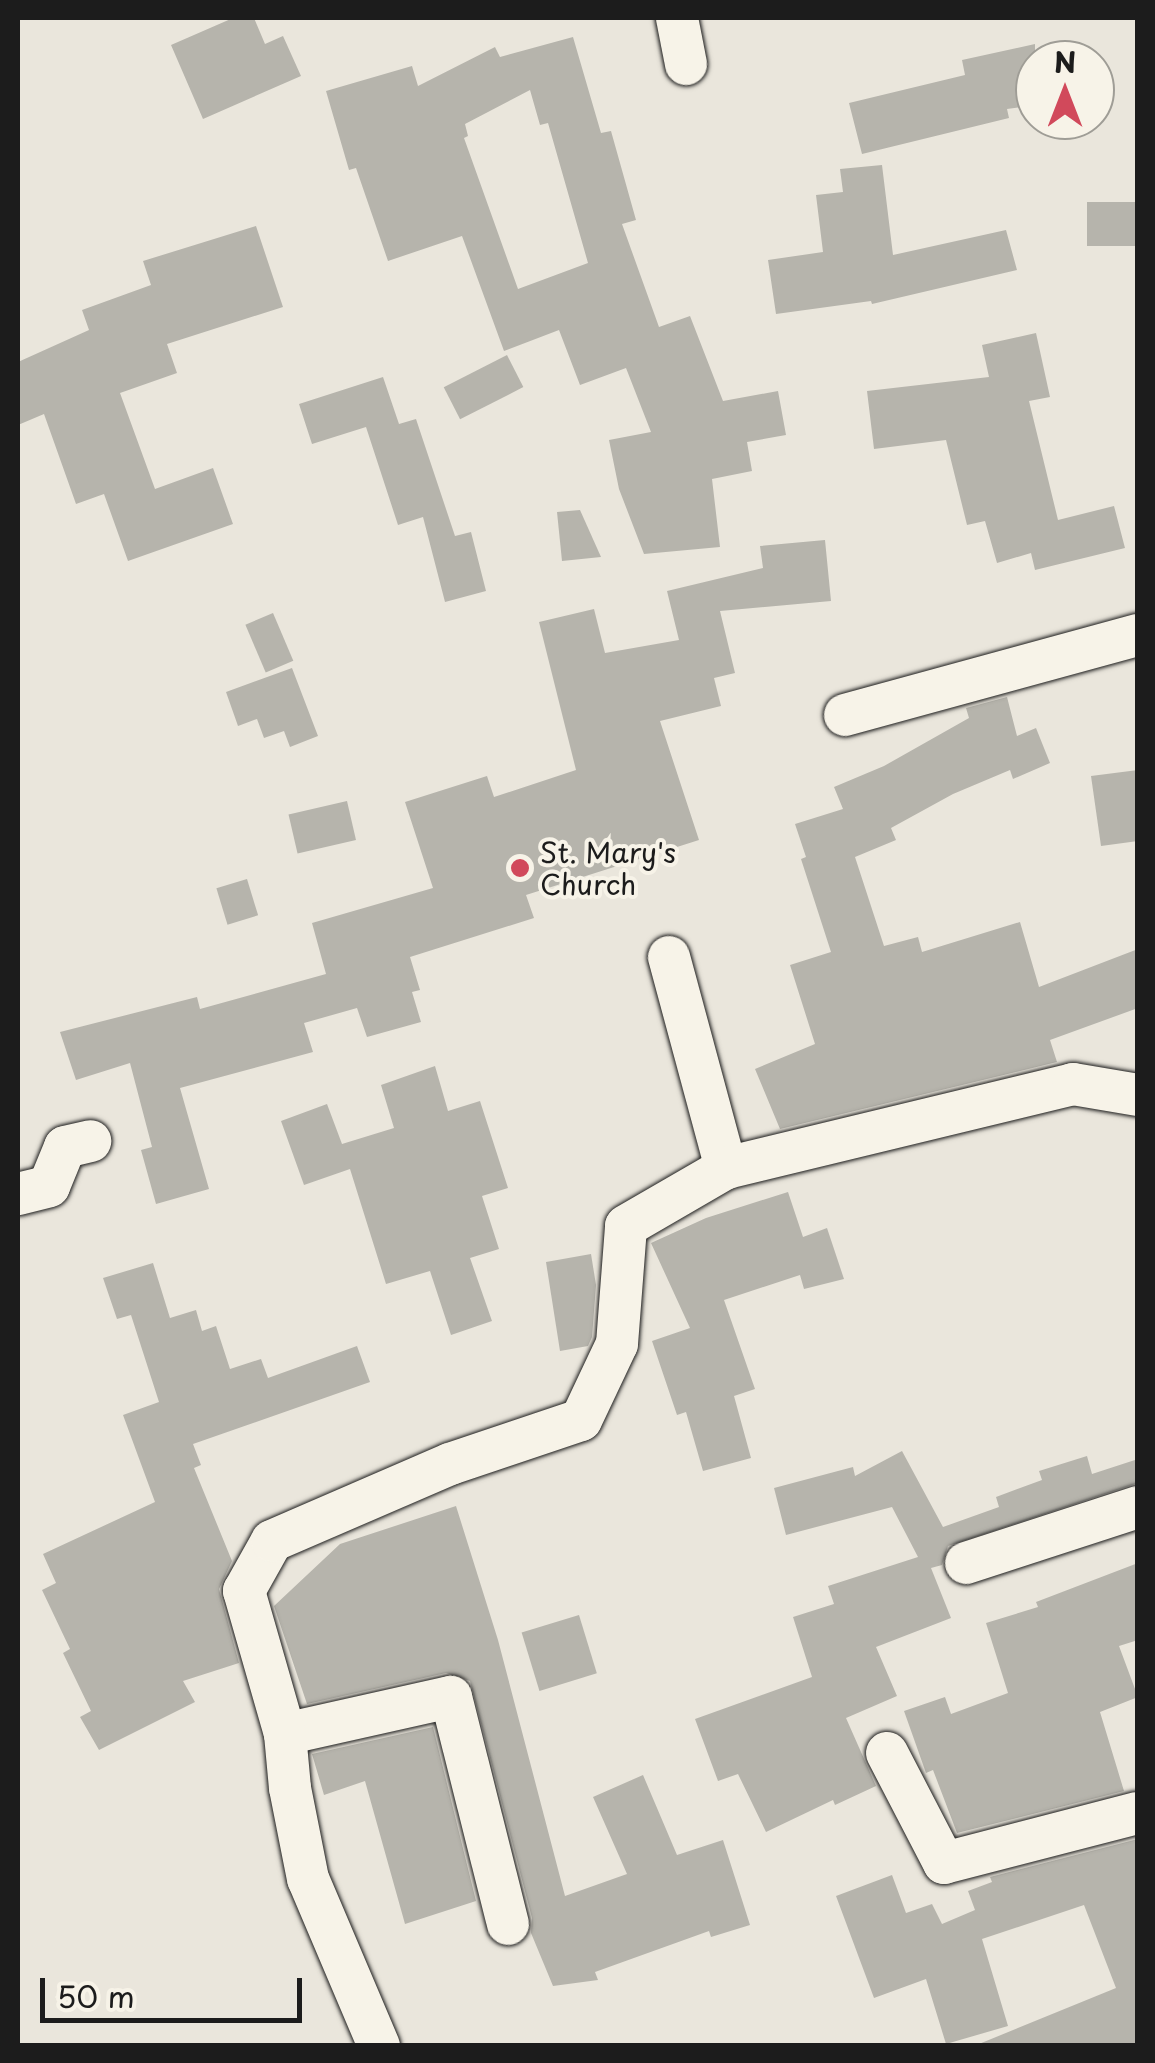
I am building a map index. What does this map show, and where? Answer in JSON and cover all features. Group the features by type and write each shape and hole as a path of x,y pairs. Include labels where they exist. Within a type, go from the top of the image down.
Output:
{"street":[{"path":"677,18 686,64"},
{"path":"844,714 1138,635"},
{"path":"669,957 726,1168"},
{"path":"379,2046 308,1880 284,1734 244,1591 272,1541 450,1464 581,1420 617,1344 626,1226 726,1168 1073,1084 1138,1095"},
{"path":"18,1194 49,1186 65,1148 90,1141"},
{"path":"966,1563 1138,1506"},
{"path":"284,1734 452,1697 508,1924"},
{"path":"886,1754 944,1862 1138,1813"}],"building":[{"path":"233,18 254,18 265,44 283,36 301,76 203,119 171,45"},
{"path":"573,37 601,133 611,131 636,220 622,224 659,327 690,316 723,401 778,391 786,435 747,442 752,471 712,479 720,547 644,554 619,489 609,440 651,432 626,368 580,385 559,330 504,351 462,236 388,261 356,168 349,170 326,91 412,66 418,86 495,47 500,57","holes":["530,90 540,125 548,123 588,263 518,289 464,138 468,136 465,124"]},
{"path":"1015,48 1015,108 1007,109 1009,118 862,154 849,103 965,75 962,60"},
{"path":"882,165 893,255 1006,230 1017,270 872,304 871,301 776,314 768,260 823,252 816,195 843,192 840,169"},
{"path":"1087,202 1138,202 1138,246 1087,246"},
{"path":"256,226 283,307 167,344 177,373 120,393 155,489 213,468 233,524 128,561 104,494 76,504 44,414 18,425 18,362 89,330 82,310 151,285 143,261"},
{"path":"1036,333 1050,397 1029,401 1058,520 1114,506 1125,548 1035,570 1031,553 997,563 985,521 967,525 946,440 874,449 867,391 989,377 982,345"},
{"path":"507,355 523,387 460,419 444,387"},
{"path":"383,377 399,424 416,419 455,536 471,532 486,591 445,602 423,517 398,525 366,427 312,444 299,404"},
{"path":"580,510 601,557 562,561 557,512"},
{"path":"825,540 831,601 720,611 735,673 714,678 721,706 660,721 699,840 526,895 534,918 410,957 420,990 412,992 421,1022 367,1037 357,1008 304,1023 313,1052 180,1088 209,1189 156,1204 141,1150 152,1147 130,1063 76,1080 60,1032 197,997 200,1009 326,974 312,923 433,888 405,802 487,776 494,797 576,770 539,622 594,609 605,653 679,640 667,591 763,568 760,546"},
{"path":"273,613 293,661 266,673 245,625"},
{"path":"292,668 318,736 290,747 284,731 264,738 257,719 238,726 226,692"},
{"path":"1007,697 1017,736 1036,728 1050,763 1013,779 1010,770 953,794 891,828 896,840 855,857 884,946 918,937 922,952 1020,922 1039,987 1138,949 1138,1008 1050,1040 1057,1062 780,1129 755,1069 815,1044 790,965 831,952 801,859 806,857 795,824 843,809 834,787 884,766 969,718 966,708"},
{"path":"1138,770 1138,841 1101,846 1091,776"},
{"path":"347,801 356,840 298,853 289,814"},
{"path":"247,879 258,915 228,925 216,888"},
{"path":"435,1066 448,1111 480,1101 508,1188 482,1196 499,1249 470,1258 492,1321 451,1335 430,1271 386,1284 350,1169 304,1185 281,1121 327,1104 342,1144 394,1128 381,1085"},
{"path":"788,1192 803,1237 827,1228 844,1279 804,1289 800,1275 724,1300 755,1389 734,1396 751,1458 703,1471 686,1412 677,1415 652,1341 690,1328 651,1243 706,1218"},
{"path":"591,1254 596,1285 592,1337 588,1346 560,1351 546,1262"},
{"path":"153,1263 170,1318 196,1310 202,1331 216,1326 230,1369 261,1359 268,1378 357,1346 370,1382 193,1444 201,1465 194,1468 232,1561 219,1589 239,1663 183,1681 195,1702 99,1750 80,1717 91,1711 63,1653 70,1649 42,1590 56,1583 43,1554 155,1502 123,1415 159,1402 131,1315 117,1319 103,1278"},
{"path":"902,1451 943,1527 999,1507 996,1497 1042,1480 1039,1471 1087,1456 1092,1474 1138,1459 1138,1483 948,1546 942,1565 931,1568 951,1618 876,1647 897,1696 846,1718 876,1786 835,1805 833,1800 766,1832 738,1774 718,1781 695,1719 812,1677 793,1617 834,1604 828,1586 918,1557 892,1507 786,1535 774,1488 853,1467 855,1476"},
{"path":"456,1506 498,1640 565,1896 627,1874 593,1797 643,1775 677,1855 723,1840 750,1925 711,1937 709,1931 595,1972 598,1980 553,1986 531,1933 532,1918 470,1681 446,1673 307,1704 274,1606 340,1544"},
{"path":"1138,1563 1138,1640 1119,1646 1138,1697 1100,1712 1124,1791 957,1833 933,1770 926,1773 904,1711 945,1697 951,1714 1008,1693 986,1623 1038,1607 1036,1602"},
{"path":"579,1615 597,1673 539,1691 522,1633"},
{"path":"433,1727 476,1901 405,1924 365,1781 324,1795 312,1754"},
{"path":"1138,1839 1138,2046 974,2046 1116,1988 1084,1905 982,1939 1008,2026 946,2044 926,1979 874,1998 836,1896 892,1875 906,1913 932,1904 942,1924 975,1910 968,1891 992,1882 990,1877"}],"place":[{"name":"St. Mary's Church","path":"520,868"}]}
